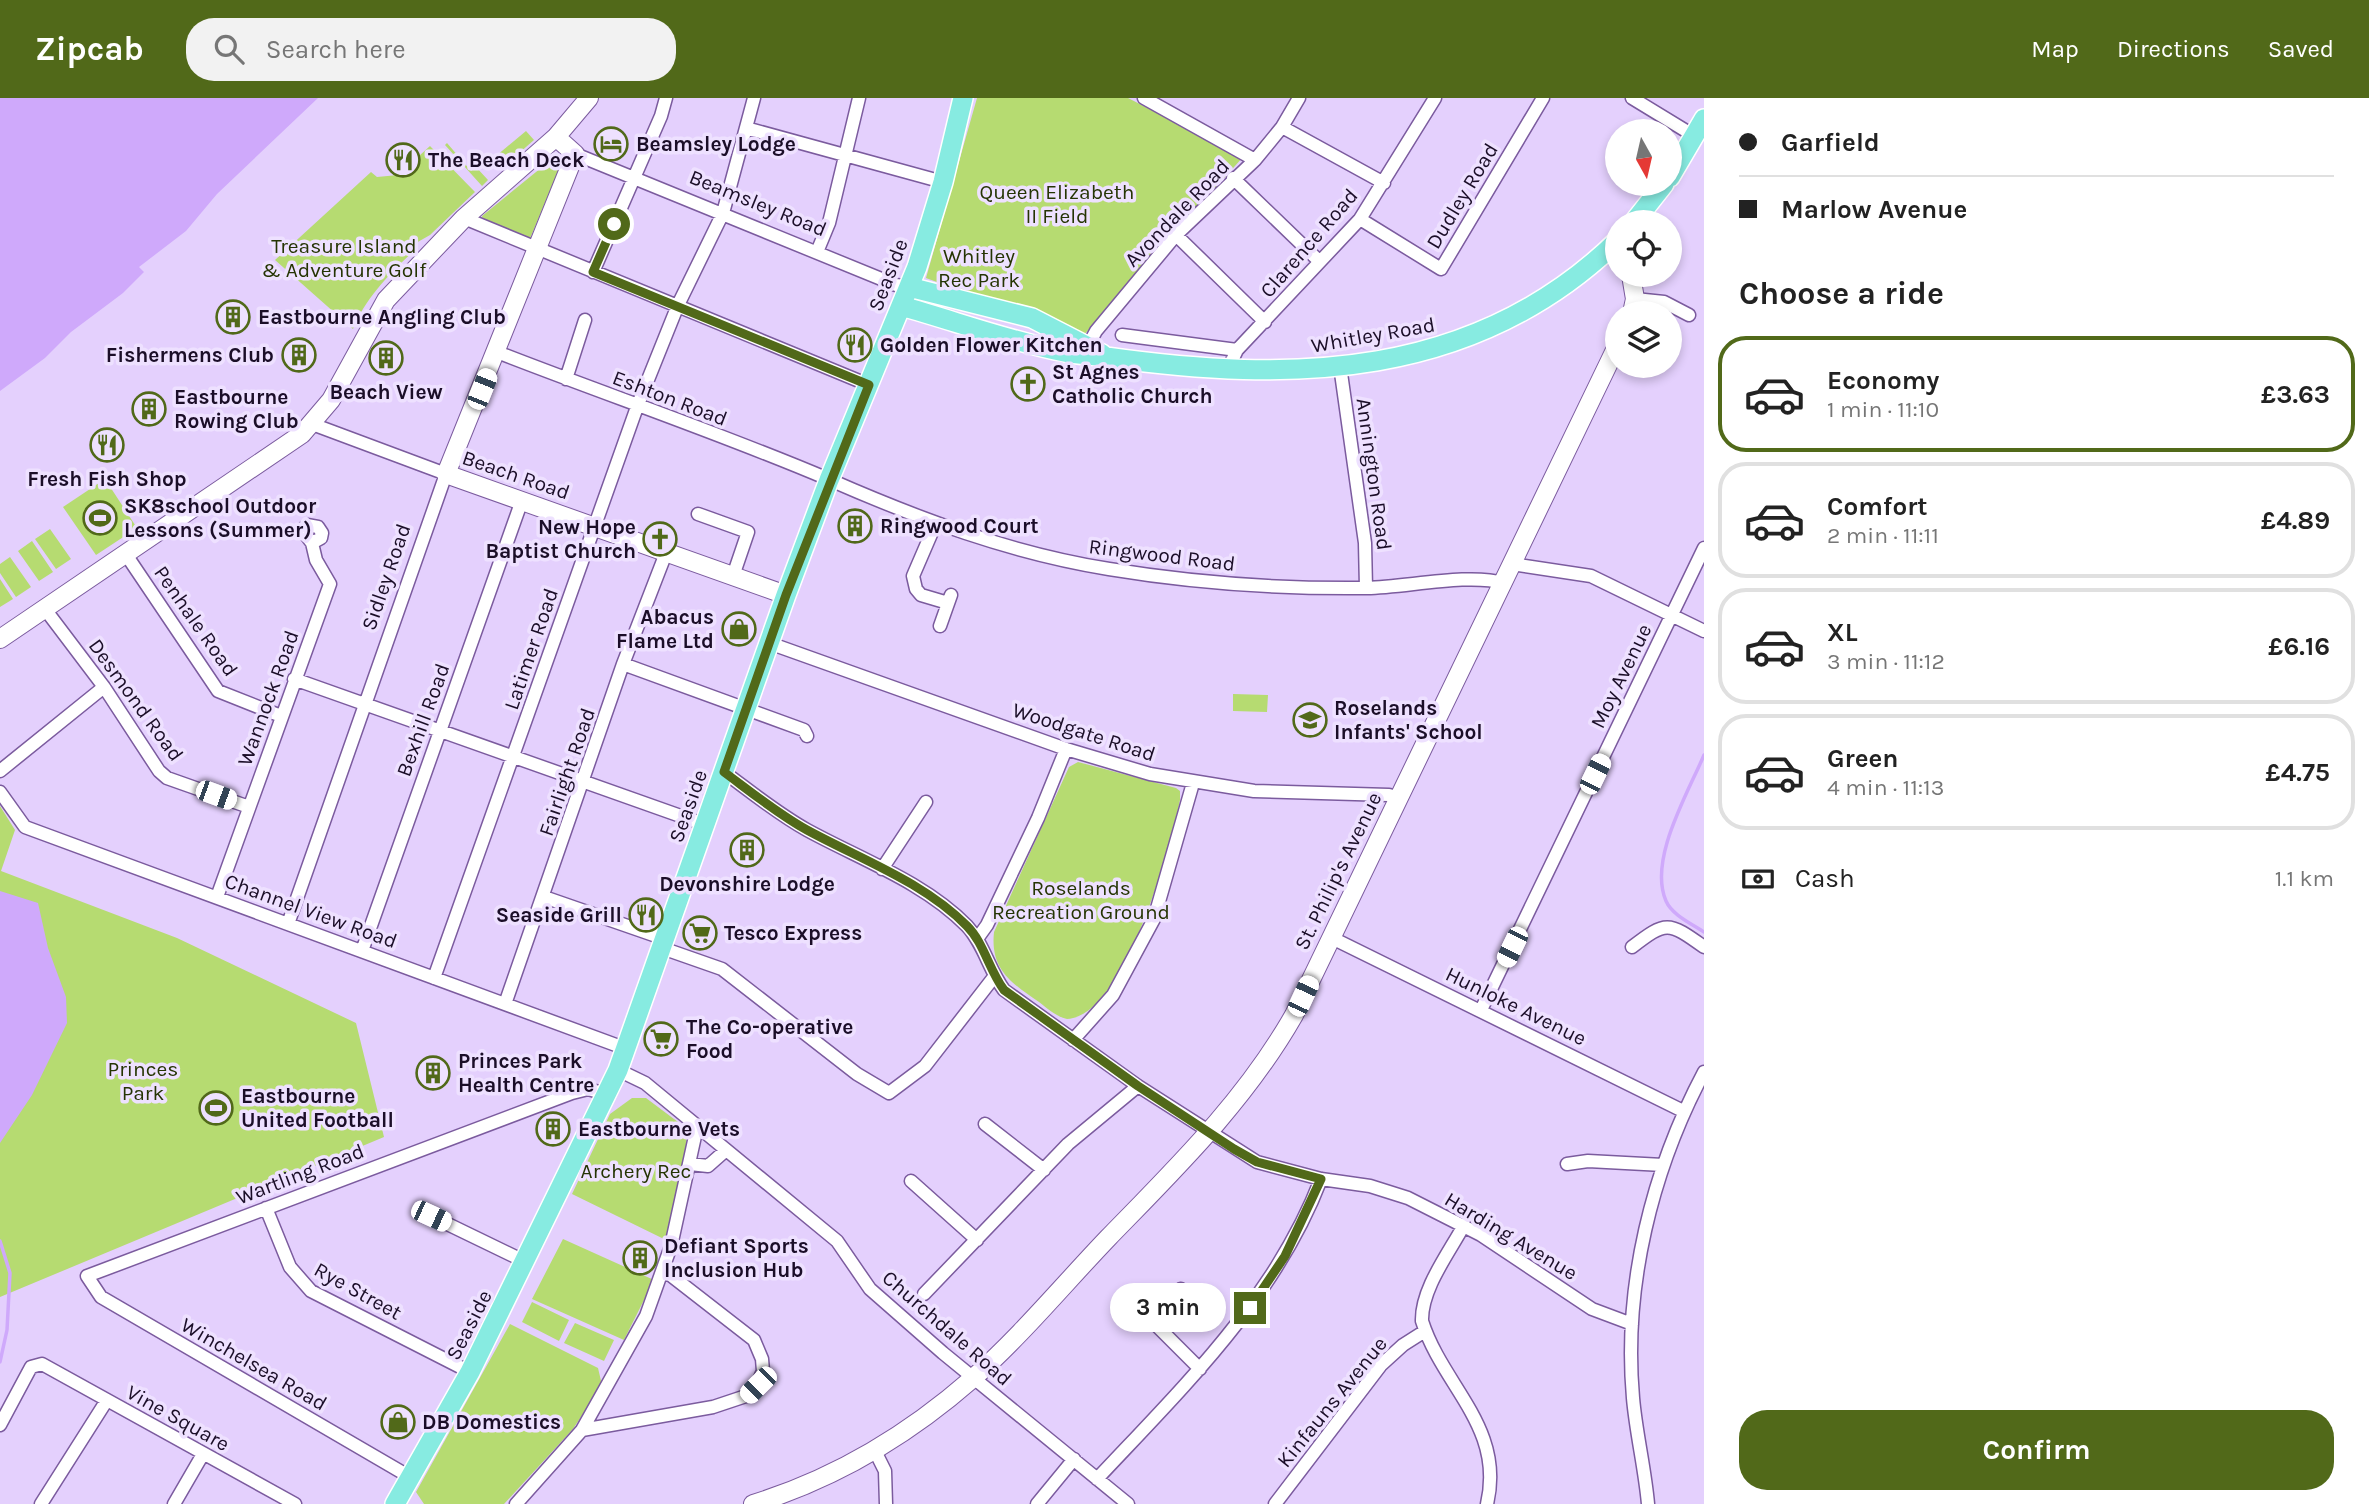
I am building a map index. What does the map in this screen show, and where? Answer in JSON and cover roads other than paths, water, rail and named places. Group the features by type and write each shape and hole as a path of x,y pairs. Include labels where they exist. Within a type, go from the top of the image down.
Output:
{"main road":[{"name":"Seaside","path":"397,1503 470,1372 618,1070 786,595 829,480 909,287 943,182 963,98"},
{"path":"1682,157 1700,128"},
{"path":"1643,210 1655,196"},
{"name":"Whitley Road","path":"901,306 1041,346 1085,350 1107,357 1227,371 1272,372 1340,366 1431,348 1494,326 1563,287 1605,252"},
{"name":"Whitley Road","path":"909,287 1032,318 1085,350"}],"street":[{"path":"0,639 312,424 331,400 386,300 464,218 556,137 589,98"},
{"path":"593,272 666,98"},
{"name":"Latimer Road","path":"434,978 637,407 678,304 723,213 754,98"},
{"path":"817,252 829,223 859,98"},
{"path":"1144,98 1255,160"},
{"name":"Avondale Road","path":"1085,350 1176,235 1255,160 1282,127 1299,98"},
{"name":"Clarence Road","path":"1227,371 1237,350 1360,219 1435,98"},
{"name":"Dudley Road","path":"1360,219 1441,268 1544,98"},
{"path":"1632,98 1700,128"},
{"path":"1282,127 1384,183"},
{"path":"746,128 943,182"},
{"name":"Beamsley Road","path":"556,137 575,154 635,176 896,285 909,287"},
{"name":"Sidley Road","path":"288,924 446,474 575,154"},
{"path":"1233,178 1319,261"},
{"path":"464,218 869,385"},
{"path":"1176,235 1265,322"},
{"path":"1682,311 1689,315"},
{"path":"566,379 584,320"},
{"path":"1122,335 1237,350"},
{"name":"Eshton Road","path":"497,352 829,480"},
{"name":"Annington Road","path":"1340,366 1365,543 1366,588"},
{"name":"St. Philip's Avenue","path":"753,1504 820,1479 875,1451 924,1418 973,1378 1209,1134 1278,1043 1605,371"},
{"name":"Beach Road","path":"312,424 521,503 595,525 786,595"},
{"name":"Ringwood Road","path":"829,480 935,524 1054,559 1161,577 1271,586 1366,588 1481,578 1504,583"},
{"name":"Bexhill Road","path":"362,951 521,503"},
{"path":"698,514 748,532 733,576"},
{"path":"935,524 913,576 921,594 949,599 940,626"},
{"name":"Wannock Road","path":"217,897 330,584 316,560 312,543"},
{"name":"Moy Avenue","path":"1481,1010 1704,548"},
{"name":"Penhale Road","path":"125,553 218,691 281,716"},
{"name":"Fairlight Road","path":"506,1004 623,664 666,553"},
{"path":"1512,564 1591,576 1704,631"},
{"name":"Desmond Road","path":"45,609 104,687 159,771 167,778 249,807"},
{"name":"Woodgate Road","path":"769,643 1066,749 1139,771 1193,783 1254,791 1390,795 1399,799"},
{"path":"623,664 746,707 804,730 807,736"},
{"path":"294,679 706,825"},
{"path":"0,771 104,687"},
{"path":"977,939 987,925 1038,818 1066,749"},
{"path":"544,897 722,969 857,1074 889,1093 925,1066 994,977 977,939 953,914 919,890 804,829 724,772"},
{"path":"1073,1040 1113,995 1154,919 1193,783"},
{"name":"Channel View Road","path":"0,792 25,827 624,1048"},
{"path":"882,869 926,803"},
{"path":"1632,947 1651,930 1661,927 1682,932 1704,947"},
{"name":"Hunloke Avenue","path":"1330,937 1683,1111"},
{"name":"Harding Avenue","path":"994,977 1004,990 1138,1086 1209,1134 1257,1162 1321,1179 1370,1186 1408,1198 1464,1225 1592,1309 1632,1324"},
{"name":"Churchdale Road","path":"618,1070 645,1083 837,1241 870,1289 973,1378 1128,1504"},
{"path":"1648,1504 1633,1396 1632,1324 1643,1245 1663,1166 1683,1111 1704,1072"},
{"path":"923,1294 1068,1144 1138,1086"},
{"name":"Wartling Road","path":"87,1276 572,1093 588,1089 606,1094"},
{"path":"985,1124 1044,1170"},
{"path":"516,1504 582,1430 624,1358 664,1270 697,1128"},
{"path":"690,1164 708,1166 716,1162 725,1150"},
{"path":"1567,1164 1588,1161 1663,1166"},
{"path":"1097,1479 1200,1369 1237,1325 1285,1256 1321,1179"},
{"path":"911,1181 977,1240"},
{"name":"Rye Street","path":"266,1208 290,1268 305,1286 470,1372"},
{"path":"431,1216 526,1262"},
{"path":"1464,1225 1422,1312 1425,1331 1485,1439 1491,1472 1487,1504"},
{"path":"582,1430 713,1407 746,1396 758,1385 762,1359 754,1340 664,1270"},
{"name":"Winchelsea Road","path":"87,1276 101,1297 410,1477"},
{"path":"1181,1289 1156,1320 1157,1326 1200,1369"},
{"name":"Kinfauns Avenue","path":"1275,1504 1381,1365 1403,1345 1425,1331"},
{"name":"Vine Square","path":"0,1424 32,1367 42,1364 295,1504"},
{"path":"41,1504 107,1400"},
{"path":"875,1451 885,1471 886,1504"},
{"path":"174,1504 203,1454"},
{"path":"1037,1504 1074,1459"}],"waterway":[{"path":"1704,755 1672,827 1662,866 1662,885 1669,906 1704,932"},
{"path":"0,1241 10,1273 7,1330 0,1362"}],"place":[{"name":"Beamsley Lodge","path":"611,144"},
{"name":"The Beach Deck","path":"403,160"},
{"name":"Eastbourne Angling Club","path":"233,317"},
{"name":"Golden Flower Kitchen","path":"855,345"},
{"name":"Fishermens Club","path":"299,355"},
{"name":"Beach View","path":"386,358"},
{"name":"St Agnes Catholic Church","path":"1028,384"},
{"name":"Eastbourne Rowing Club","path":"149,409"},
{"name":"Fresh Fish Shop","path":"107,445"},
{"name":"SK8school Outdoor Lessons (Summer)","path":"100,518"},
{"name":"Ringwood Court","path":"855,526"},
{"name":"New Hope Baptist Church","path":"660,539"},
{"name":"Abacus Flame Ltd","path":"739,629"},
{"name":"Roselands Infants' School","path":"1310,720"},
{"name":"Devonshire Lodge","path":"747,850"},
{"name":"Seaside Grill","path":"646,915"},
{"name":"Tesco Express","path":"700,933"},
{"name":"The Co-operative Food","path":"661,1039"},
{"name":"Princes Park Health Centre","path":"433,1073"},
{"name":"Eastbourne United Football","path":"216,1108"},
{"name":"Eastbourne Vets","path":"553,1129"},
{"name":"Defiant Sports Inclusion Hub","path":"640,1258"},
{"name":"DB Domestics","path":"398,1422"}],"park label":[{"name":"Queen Elizabeth II Field","path":"1057,204"},
{"name":"Treasure Island & Adventure Golf","path":"344,258"},
{"name":"Whitley Rec Park","path":"979,268"},
{"name":"Roselands Recreation Ground","path":"1081,900"},
{"name":"Princes Park","path":"143,1081"},
{"name":"Archery Rec","path":"636,1171"}]}
